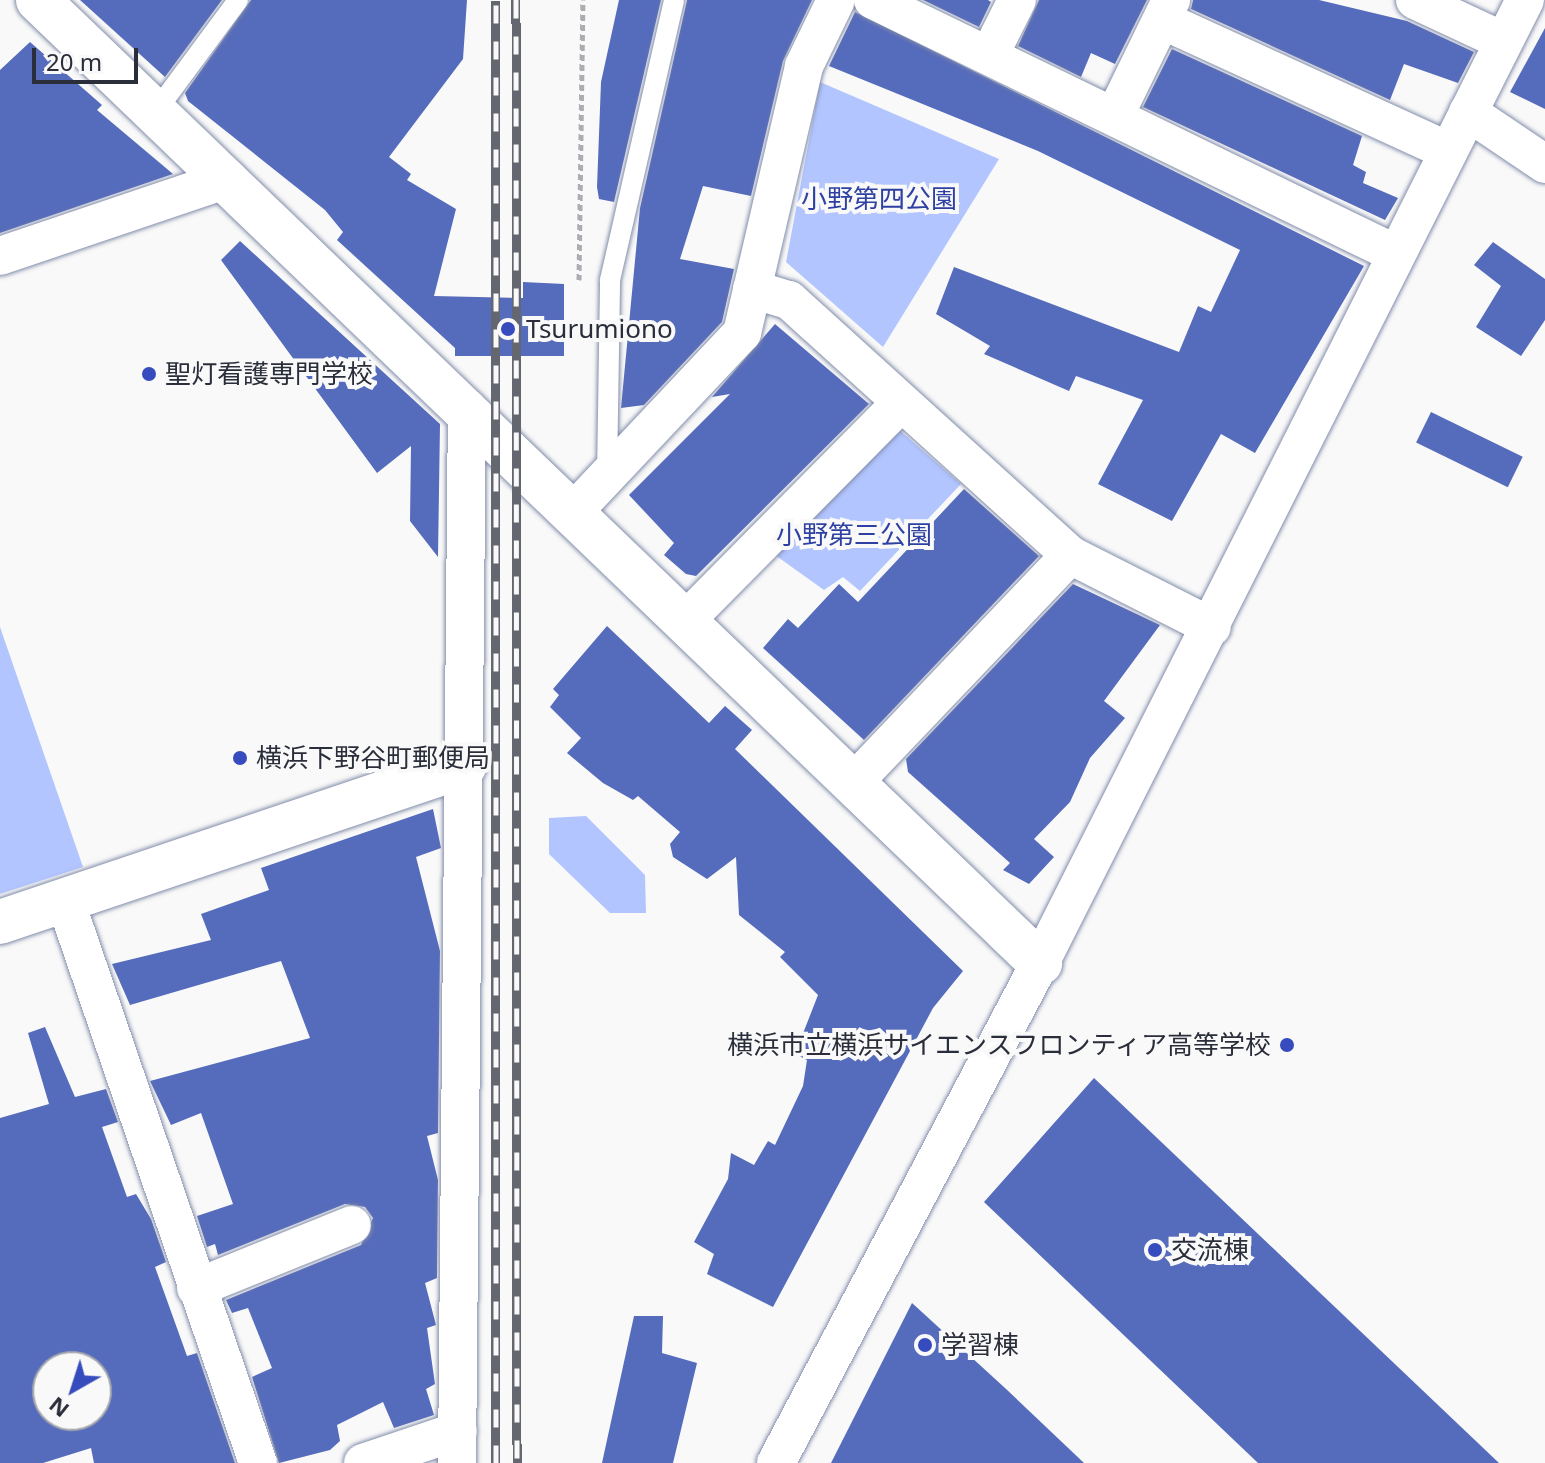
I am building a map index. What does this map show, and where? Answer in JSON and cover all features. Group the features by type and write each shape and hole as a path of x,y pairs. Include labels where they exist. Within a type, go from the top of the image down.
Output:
{"street":[{"path":"576,509 742,333 804,66 836,0"},
{"path":"873,0 990,54 1394,253"},
{"path":"990,54 1017,0"},
{"path":"1415,0 1503,41"},
{"path":"776,1463 1040,963 1212,627 1394,253 1525,0"},
{"path":"40,1 576,509 1040,963"},
{"path":"1115,115 1167,10 1448,151"},
{"path":"1468,112 1545,164"},
{"path":"0,256 228,179"},
{"path":"752,289 789,300 1070,555 1212,627"},
{"path":"688,618 901,403"},
{"path":"363,1463 458,1447 467,408"},
{"path":"855,781 1070,555"},
{"path":"0,922 464,766"},
{"path":"65,900 258,1463"},
{"path":"196,1288 352,1225"}],"lane":[{"path":"156,111 238,0"},
{"path":"607,476 610,280 674,0"}],"path":[{"path":"579,299 583,0"}],"green space":[{"name":"小野第四公園","path":"820,82 999,159 883,347 786,262"},
{"name":"小野第三公園","path":"897,428 961,484 860,591 843,577 824,590 775,555"},
{"path":"0,627 83,867 0,894"},
{"path":"586,816 645,875 646,913 610,913 549,854 549,818"}],"building":[{"path":"80,0 222,0 165,77"},
{"path":"251,0 467,0 463,59 389,157 411,174 407,180 456,209 434,296 523,298 523,282 564,284 564,356 455,356 455,348 337,240 343,232 325,210 188,101 185,93"},
{"path":"619,0 661,0 614,202 599,199 597,187 601,82"},
{"path":"687,0 812,0 783,61 751,196 703,186 680,259 734,269 722,322 644,405 621,408 640,208"},
{"path":"923,0 988,0 991,2 979,27"},
{"path":"1039,0 1147,0 1115,64 1091,53 1081,77 1018,46"},
{"path":"1193,0 1319,0 1407,21 1474,52 1458,83 1404,64 1390,100 1191,9"},
{"path":"855,12 1364,266 1255,453 1221,434 1172,521 1098,484 1143,400 1076,376 1069,391 984,354 990,346 936,314 954,267 1179,352 1198,306 1211,312 1240,250 1038,151 829,66"},
{"path":"1545,28 1545,109 1510,92"},
{"path":"30,42 102,105 97,110 173,174 0,233 0,70"},
{"path":"1172,49 1362,136 1353,165 1366,172 1363,183 1398,198 1385,220 1143,107"},
{"path":"240,241 440,424 438,557 410,521 411,446 377,473 221,260"},
{"path":"1493,242 1545,279 1545,320 1521,356 1476,327 1501,286 1474,265"},
{"path":"775,324 869,404 696,576 686,574 664,555 674,543 629,495 730,394 712,397"},
{"path":"1431,412 1523,457 1508,487 1416,443"},
{"path":"964,489 1039,556 864,740 763,648 788,619 798,628 839,584 858,602"},
{"path":"1073,584 1160,625 1104,701 1125,718 1090,758 1070,802 1034,839 1054,857 1029,884 1003,870 1010,863 908,772 906,759"},
{"path":"607,626 709,723 725,706 752,730 735,749 963,971 933,1008 773,1307 707,1274 714,1254 694,1242 728,1179 731,1153 754,1165 768,1141 775,1145 803,1086 807,1060 795,1054 818,995 780,957 785,952 739,915 736,857 707,879 673,857 670,844 680,832 638,796 633,800 603,783 567,753 581,738 550,707 559,695 553,689"},
{"path":"433,809 441,848 416,857 440,951 438,1133 427,1136 438,1180 437,1278 425,1283 436,1325 427,1328 435,1384 426,1389 434,1415 394,1428 383,1402 337,1425 340,1441 330,1450 279,1463 252,1377 272,1368 248,1308 232,1313 226,1300 361,1245 373,1218 365,1207 345,1204 218,1255 215,1244 207,1247 197,1216 233,1204 201,1113 171,1125 150,1081 310,1038 281,961 130,1005 112,964 211,940 201,914 269,890 261,868"},
{"path":"45,1027 75,1097 106,1089 118,1122 102,1127 127,1197 136,1194 151,1219 166,1262 155,1267 187,1356 197,1353 235,1463 94,1463 91,1448 43,1463 0,1463 0,1118 49,1104 28,1033"},
{"name":"交流棟","path":"1094,1078 1499,1463 1258,1463 984,1202"},
{"name":"学習棟","path":"912,1303 1005,1388 1084,1463 831,1463"},
{"path":"634,1316 663,1316 662,1353 697,1363 673,1463 602,1463"}],"railway":[{"path":"496,0 496,1463"},
{"path":"516,0 517,1463"}],"place":[{"name":"Tsurumiono","path":"508,329"},
{"name":"聖灯看護専門学校","path":"149,374"},
{"name":"横浜下野谷町郵便局","path":"240,758"},
{"name":"横浜市立横浜サイエンスフロンティア高等学校","path":"1287,1045"},
{"name":"交流棟","path":"1155,1250"},
{"name":"学習棟","path":"925,1345"}]}
